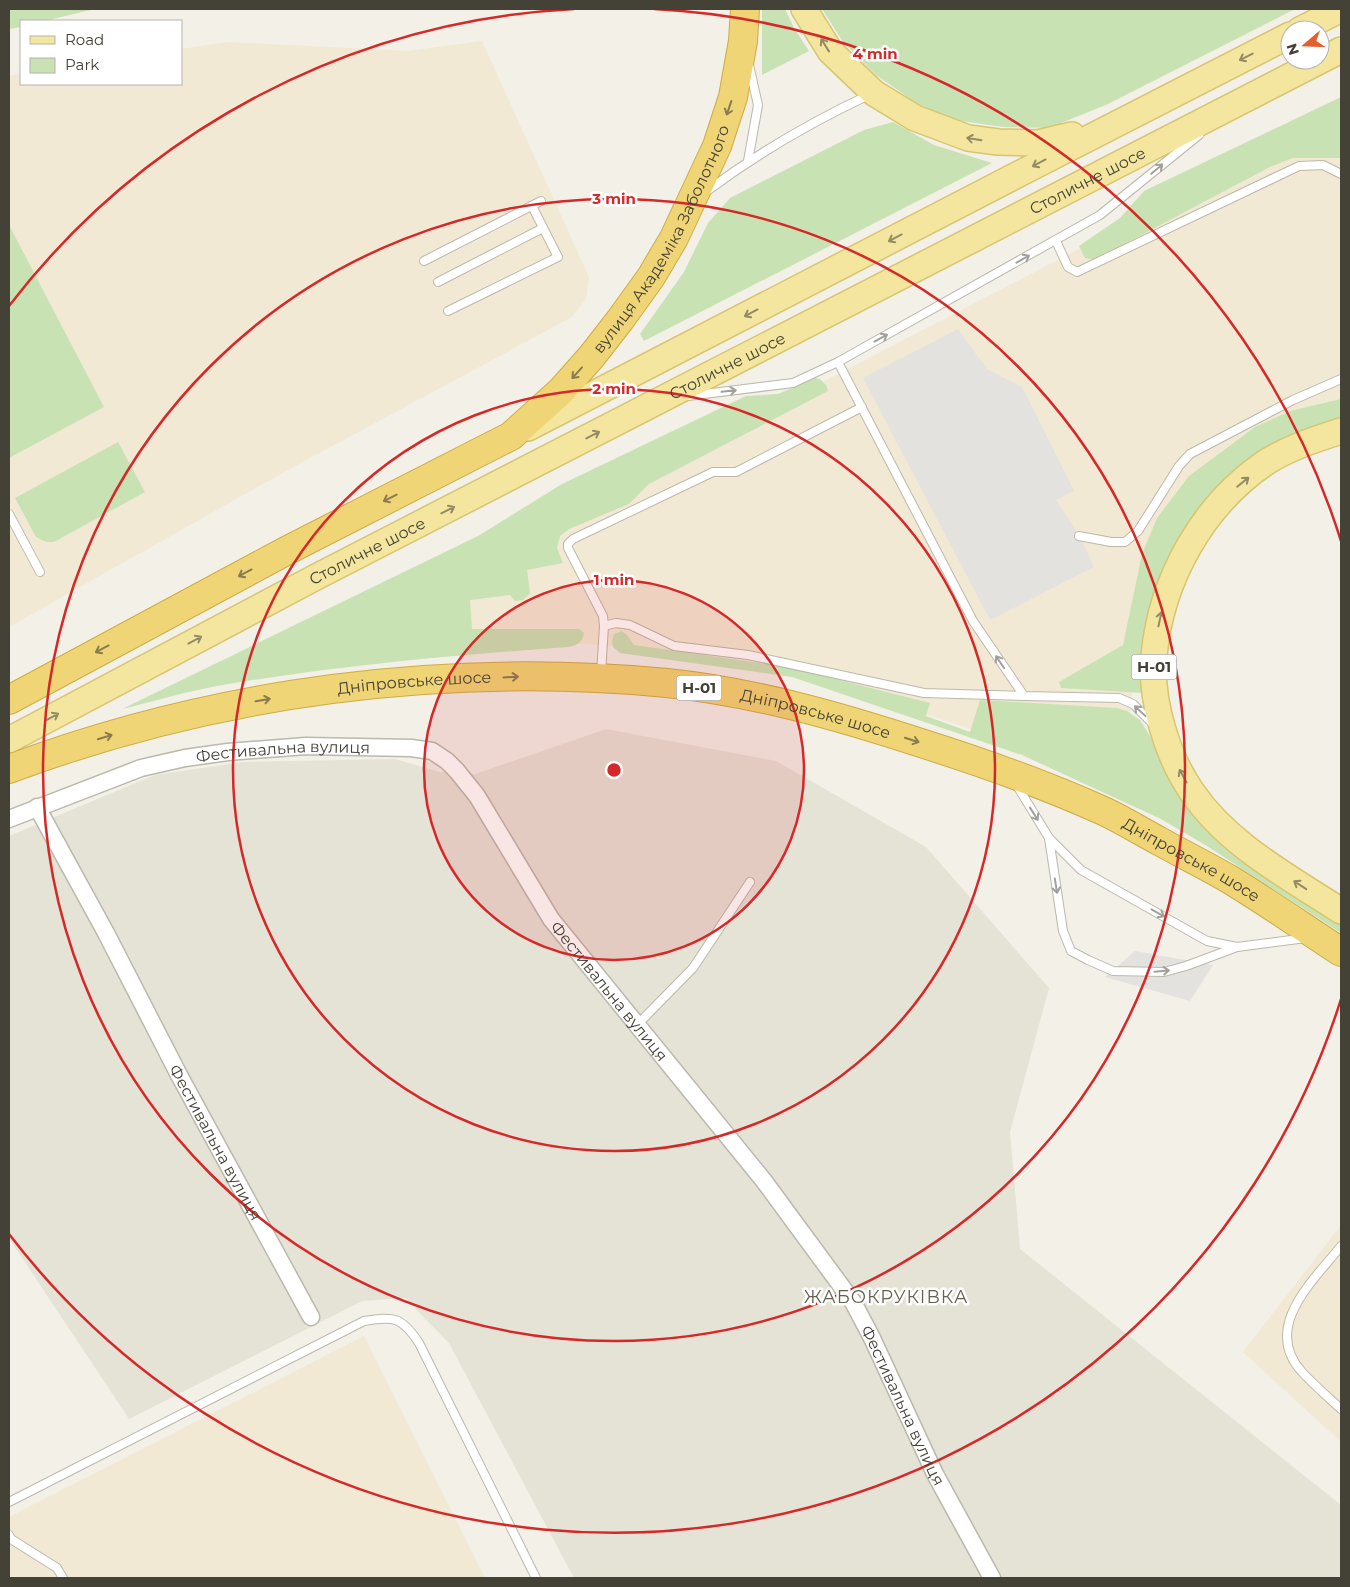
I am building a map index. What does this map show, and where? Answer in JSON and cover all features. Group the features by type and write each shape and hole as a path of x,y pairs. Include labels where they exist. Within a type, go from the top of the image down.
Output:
{"highway":[{"name":"вулиця Академіка Заболотного","path":"511,436 561,391 592,356 651,277 674,238 717,146 733,97 743,41 745,9"},
{"path":"9,700 286,551 511,436"},
{"name":"Дніпровське шосе","path":"9,769 51,753 159,721 263,699 359,686 523,676 669,684 778,702 830,714 1008,772 1102,810 1230,880 1341,952"}],"main road":[{"path":"804,9 830,51 874,93 915,118 968,138 1038,144 1108,127"},
{"path":"1320,20 1341,9"},
{"path":"511,436 1280,40"},
{"name":"Столичне шосе","path":"9,740 197,639 1341,50"},
{"name":"Н-01","path":"1341,431 1298,445 1268,462 1229,493 1199,528 1172,579 1163,606 1154,658 1154,687 1160,719 1170,749 1181,774 1192,792 1222,826 1244,846 1341,912"}],"street":[{"name":"Фестивальна вулиця","path":"9,820 37,807 140,768 202,756 306,746 412,748 432,751 447,761 477,796 551,919 764,1181 853,1302 872,1338 935,1474 992,1578"},
{"name":"Фестивальна вулиця","path":"37,807 106,934 179,1075 311,1317"}],"lane":[{"path":"743,41 758,105 748,161"},
{"path":"691,202 748,161 836,111 874,93"},
{"path":"664,398 792,383 838,362 1100,216 1233,106"},
{"path":"1056,241 1068,267 1077,272 1299,166 1324,165 1341,174"},
{"path":"424,261 541,201"},
{"path":"448,311 558,257 532,206"},
{"path":"438,282 543,228"},
{"path":"838,362 973,622 1024,696"},
{"path":"1079,536 1111,542 1125,542 1138,531 1179,466 1190,454 1293,400 1341,378"},
{"path":"600,679 603,616 568,548 568,544 573,539 713,472 736,472 862,407"},
{"path":"9,514 40,572"},
{"path":"604,626 616,623 630,625 674,646 748,655 924,693 1119,698 1126,700 1145,715 1170,749"},
{"path":"1008,772 1049,838 1081,870 1207,941 1238,947"},
{"path":"1049,838 1063,931 1071,950 1088,960 1113,970 1164,972 1238,947 1317,936"},
{"path":"637,1025 693,968 750,882"},
{"path":"1341,1246 1295,1304 1287,1325 1288,1348 1300,1371 1341,1409"},
{"path":"9,1502 364,1321 383,1318 397,1319 410,1328 419,1343 536,1578"},
{"path":"9,1535 11,1539 57,1568 62,1578"}],"shaded area":[{"path":"482,41 589,277 586,299 572,317 286,471 9,627 9,76 20,74 20,85 182,85 182,49 227,42 408,51"},
{"path":"1289,153 1341,157 1341,406 1199,479 1134,679 1121,778 877,698 782,672 625,647 466,635 448,559 630,482 1129,223"},
{"path":"958,329 987,369 1022,387 1074,491 1056,500 1079,535 1094,567 990,620 863,378"},
{"path":"606,729 776,761 926,847 1049,988 1010,1132 1020,1249 1341,1505 1341,1578 574,1578 449,1343 405,1298 362,1301 129,1419 9,1238 9,836 155,775 243,762 395,759 440,772 475,774"},
{"path":"1135,951 1213,965 1190,1001 1105,977"},
{"path":"1341,1225 1341,1442 1243,1352"},
{"path":"364,1336 485,1578 9,1578 9,1517"}],"green space":[{"path":"9,9 95,9 48,20 20,20 20,27 9,29"},
{"path":"762,9 785,9 794,28 809,51 762,75"},
{"path":"822,9 1295,9 1108,104 1049,128 1003,127 954,120 918,104 876,75 843,42"},
{"path":"1341,97 1341,158 1293,158 1270,167 1094,260 1085,258 1079,246 1120,218 1144,191"},
{"path":"893,122 934,145 992,163 644,341 640,334 684,272 708,223 730,198 864,130"},
{"path":"9,225 104,407 9,458"},
{"path":"815,378 820,379 826,385 828,391 649,484 629,504 569,529 560,536 557,548 563,563 527,570 530,593 523,600 515,601 510,595 470,600 472,629 579,629 584,633 581,641 577,644 568,647 394,662 265,678 209,687 122,709 478,536 562,484 746,396 778,394"},
{"path":"1341,399 1341,420 1223,485 1190,521 1162,574 1144,693 1061,688 1059,682 1123,645 1142,554 1157,518 1189,476 1255,427 1290,411"},
{"path":"118,442 145,492 54,542 46,542 36,537 15,498"},
{"path":"622,631 634,645 788,667 930,703 926,716 970,732 980,700 1117,708 1127,711 1140,720 1165,760 1341,923 1341,933 1207,846 1161,819 1022,755 792,677 620,653 613,647 612,641 614,634"}],"district":[{"name":"ЖАБОКРУКІВКА","path":"886,1297"}]}
